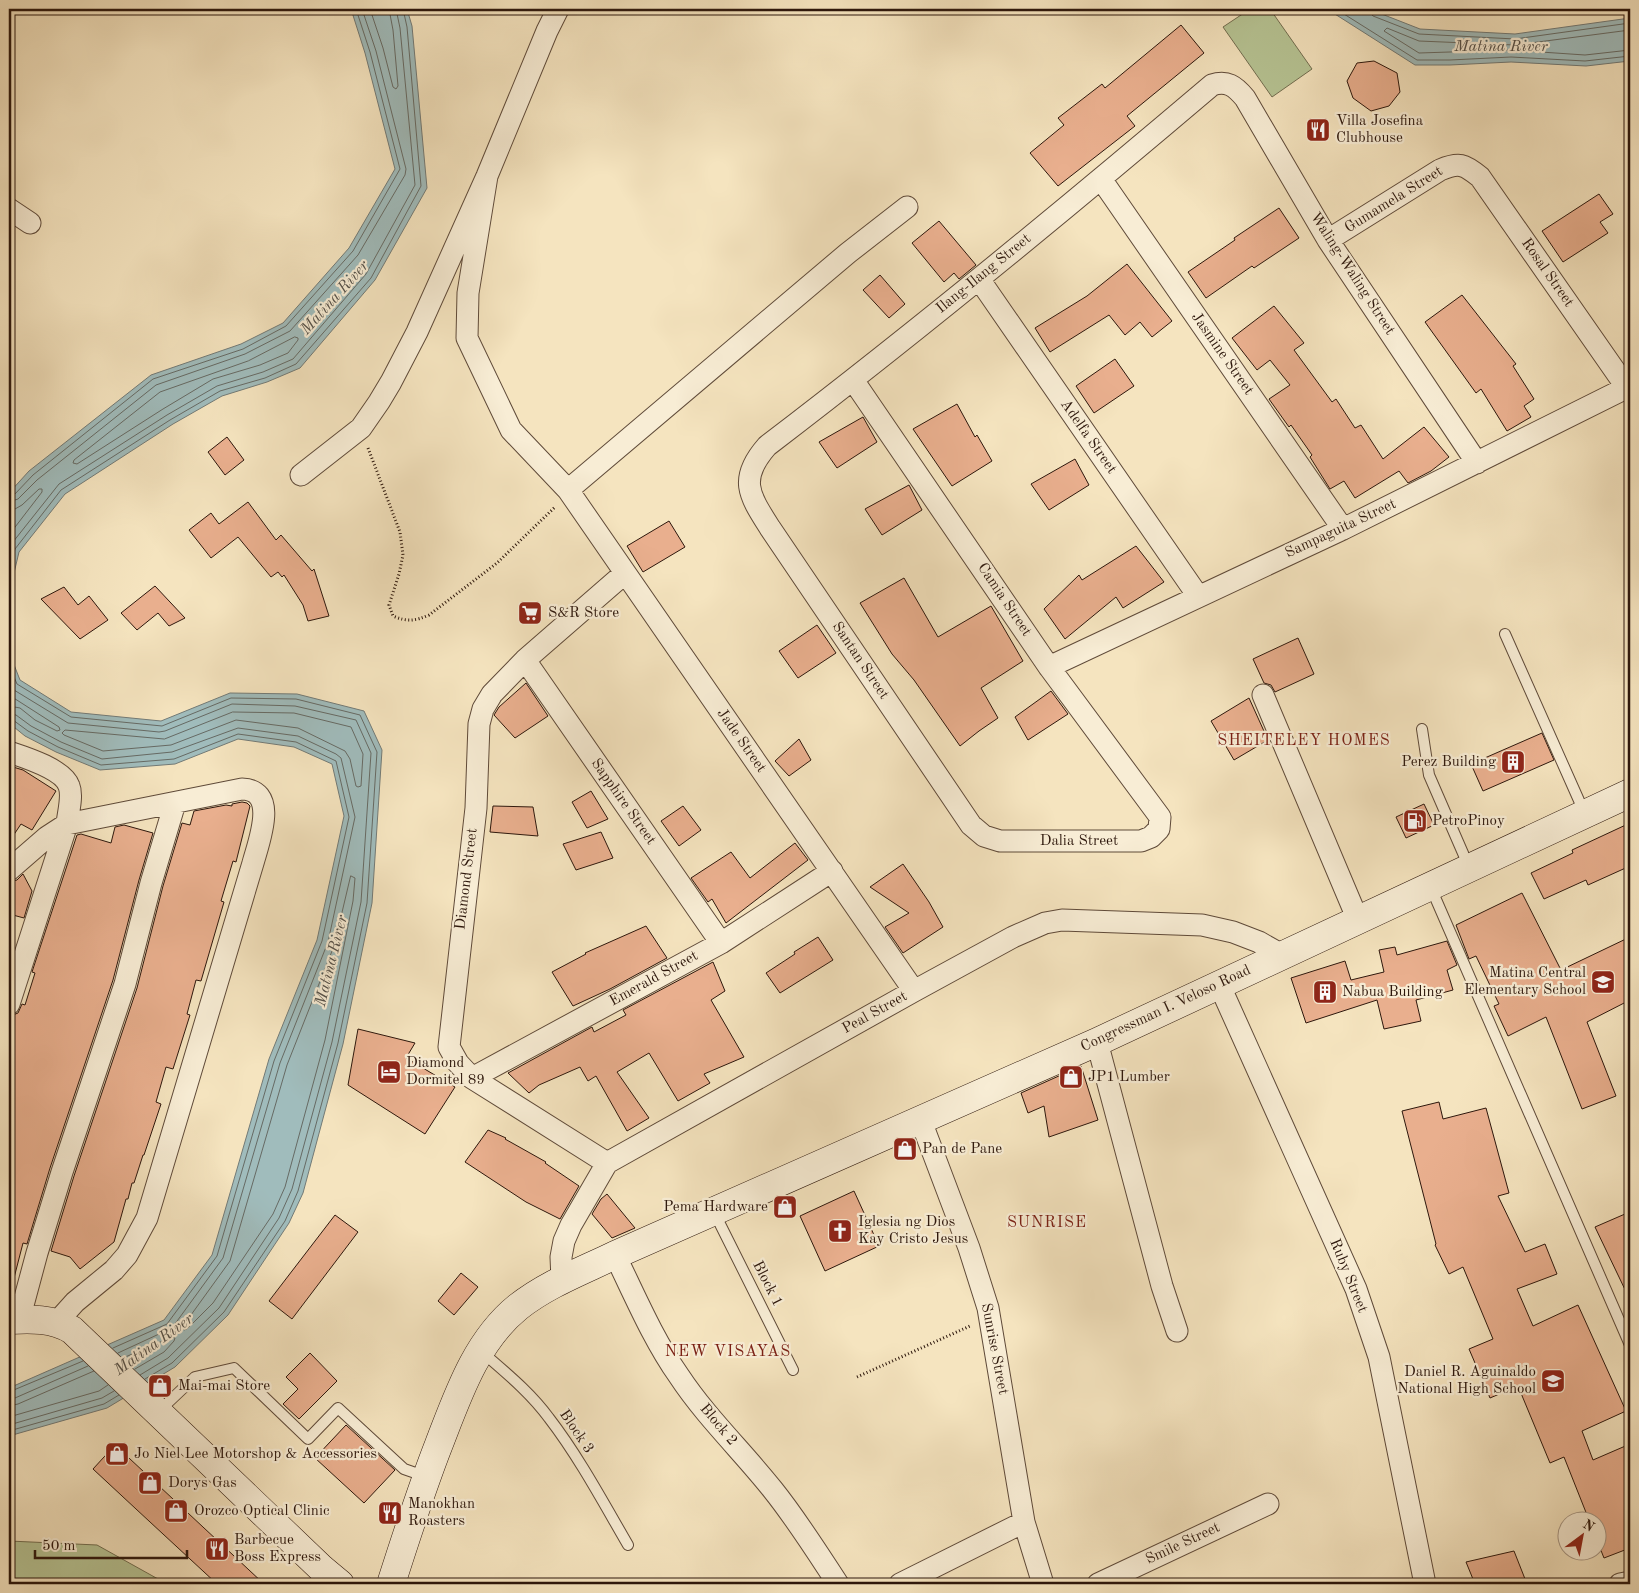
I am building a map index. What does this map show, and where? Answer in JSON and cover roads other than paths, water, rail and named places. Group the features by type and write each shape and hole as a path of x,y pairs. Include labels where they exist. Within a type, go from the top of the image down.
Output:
{"main road":[{"name":"Congressman I. Veloso Road","path":"391,1584 427,1477 460,1392 480,1350 497,1327 517,1308 539,1292 615,1255 1097,1042 1630,794"},
{"path":"14,1320 68,1329 340,1584"}],"street":[{"path":"301,475 361,428 379,402 417,332 487,176 558,9"},
{"name":"Ilang-Ilang Street","path":"750,479 756,458 767,446 979,279 1212,85 1222,82 1230,84"},
{"name":"Waling-Waling Street","path":"1230,84 1238,89 1245,98 1328,240 1478,463"},
{"name":"Gumamela Street","path":"1328,240 1440,170 1452,165 1461,164"},
{"name":"Rosal Street","path":"1461,164 1480,177 1629,387"},
{"name":"Jade Street","path":"487,176 468,293 467,338 511,430 568,490 914,991"},
{"name":"Jasmine Street","path":"1101,179 1343,529"},
{"path":"568,490 848,253 907,207"},
{"path":"9,209 30,223"},
{"name":"Adelfa Street","path":"979,279 1198,596"},
{"name":"Camia Street","path":"853,380 1049,667 1160,817"},
{"name":"Sampaguita Street","path":"1049,667 1343,529 1629,387"},
{"name":"Santan Street","path":"750,479 750,492 770,528 971,825 984,836"},
{"name":"Diamond Street","path":"607,1163 472,1078 458,1063 449,1047 476,808 479,724 483,709 492,694 525,660 625,574"},
{"name":"Sapphire Street","path":"525,660 721,943"},
{"path":"1263,695 1358,920"},
{"path":"9,752 45,766 66,780 69,786 70,797 67,824 9,1004"},
{"path":"9,870 47,837 67,824 242,789 250,789 256,792 264,804 262,826 250,872 146,1218 127,1255 114,1270 75,1302 68,1329"},
{"path":"14,1320 125,984 151,883 175,803"},
{"name":"Dalia Street","path":"984,836 1000,841 1141,841 1151,837 1159,829 1160,817"},
{"name":"Emerald Street","path":"472,1078 721,943 832,871"},
{"name":"Peal Street","path":"607,1163 914,991 1014,937 1046,923 1062,920 1202,925 1233,932 1259,942 1282,955"},
{"name":"Ruby Street","path":"1219,984 1356,1289 1379,1356 1425,1584"},
{"path":"1097,1042 1162,1286 1178,1331"},
{"name":"Sunrise Street","path":"921,1121 969,1248 990,1317 1024,1522 1043,1584"},
{"path":"562,1280 561,1257 564,1241 571,1225 607,1163"},
{"name":"Block 2","path":"615,1255 654,1334 680,1378 707,1413 774,1491 838,1584"},
{"name":"Smile Street","path":"1098,1584 1268,1504"},
{"path":"900,1584 1024,1522"},
{"path":"1620,1584 1630,1582"}],"lane":[{"path":"1505,634 1586,815"},
{"path":"1422,729 1428,775 1470,868"},
{"path":"1430,886 1630,1345"},
{"name":"Block 1","path":"714,1212 793,1370"},
{"name":"Block 3","path":"480,1350 521,1387 548,1416 568,1444 628,1545"},
{"path":"153,1409 195,1377 234,1368 308,1439 338,1408 404,1469 427,1477"}],"water":[{"name":"Matina River","path":"351,9 407,9 412,26 427,188 375,280 300,368 267,382 222,396 173,424 65,494 19,552 9,594 9,493 29,471 151,375 241,344 283,323 349,248 395,169 365,53"},
{"name":"Matina River","path":"1327,9 1369,9 1420,29 1515,34 1630,18 1630,61 1586,66 1511,62 1415,65"},
{"name":"Matina River","path":"9,652 20,680 71,712 161,721 230,693 297,694 364,711 382,750 372,903 343,1044 303,1193 289,1223 228,1315 175,1367 107,1408 9,1436 9,1388 164,1320 212,1255 269,1059 317,940 344,816 332,764 294,747 238,739 175,764 100,770 56,752 25,736 9,723"}],"place":[{"name":"Villa Josefina Clubhouse","path":"1318,130"},
{"name":"S&R Store","path":"530,613"},
{"name":"Perez Building","path":"1513,762"},
{"name":"PetroPinoy","path":"1415,821"},
{"name":"Matina Central Elementary School","path":"1603,982"},
{"name":"Nabua Building","path":"1325,992"},
{"name":"Diamond Dormitel 89","path":"389,1072"},
{"name":"JP1 Lumber","path":"1071,1077"},
{"name":"Pan de Pane","path":"905,1149"},
{"name":"Pema Hardware","path":"785,1207"},
{"name":"Iglesia ng Dios Kay Cristo Jesus","path":"840,1231"},
{"name":"Daniel R. Aguinaldo National High School","path":"1553,1381"},
{"name":"Mai-mai Store","path":"160,1386"},
{"name":"Jo Niel Lee Motorshop & Accessories","path":"117,1454"},
{"name":"Dorys Gas","path":"150,1483"},
{"name":"Orozco Optical Clinic","path":"176,1511"},
{"name":"Manokhan Roasters","path":"390,1513"},
{"name":"Barbecue Boss Express","path":"217,1549"}],"district":[{"name":"SHEITELEY HOMES","path":"1304,741"},
{"name":"SUNRISE","path":"1047,1223"},
{"name":"NEW VISAYAS","path":"728,1352"}]}
